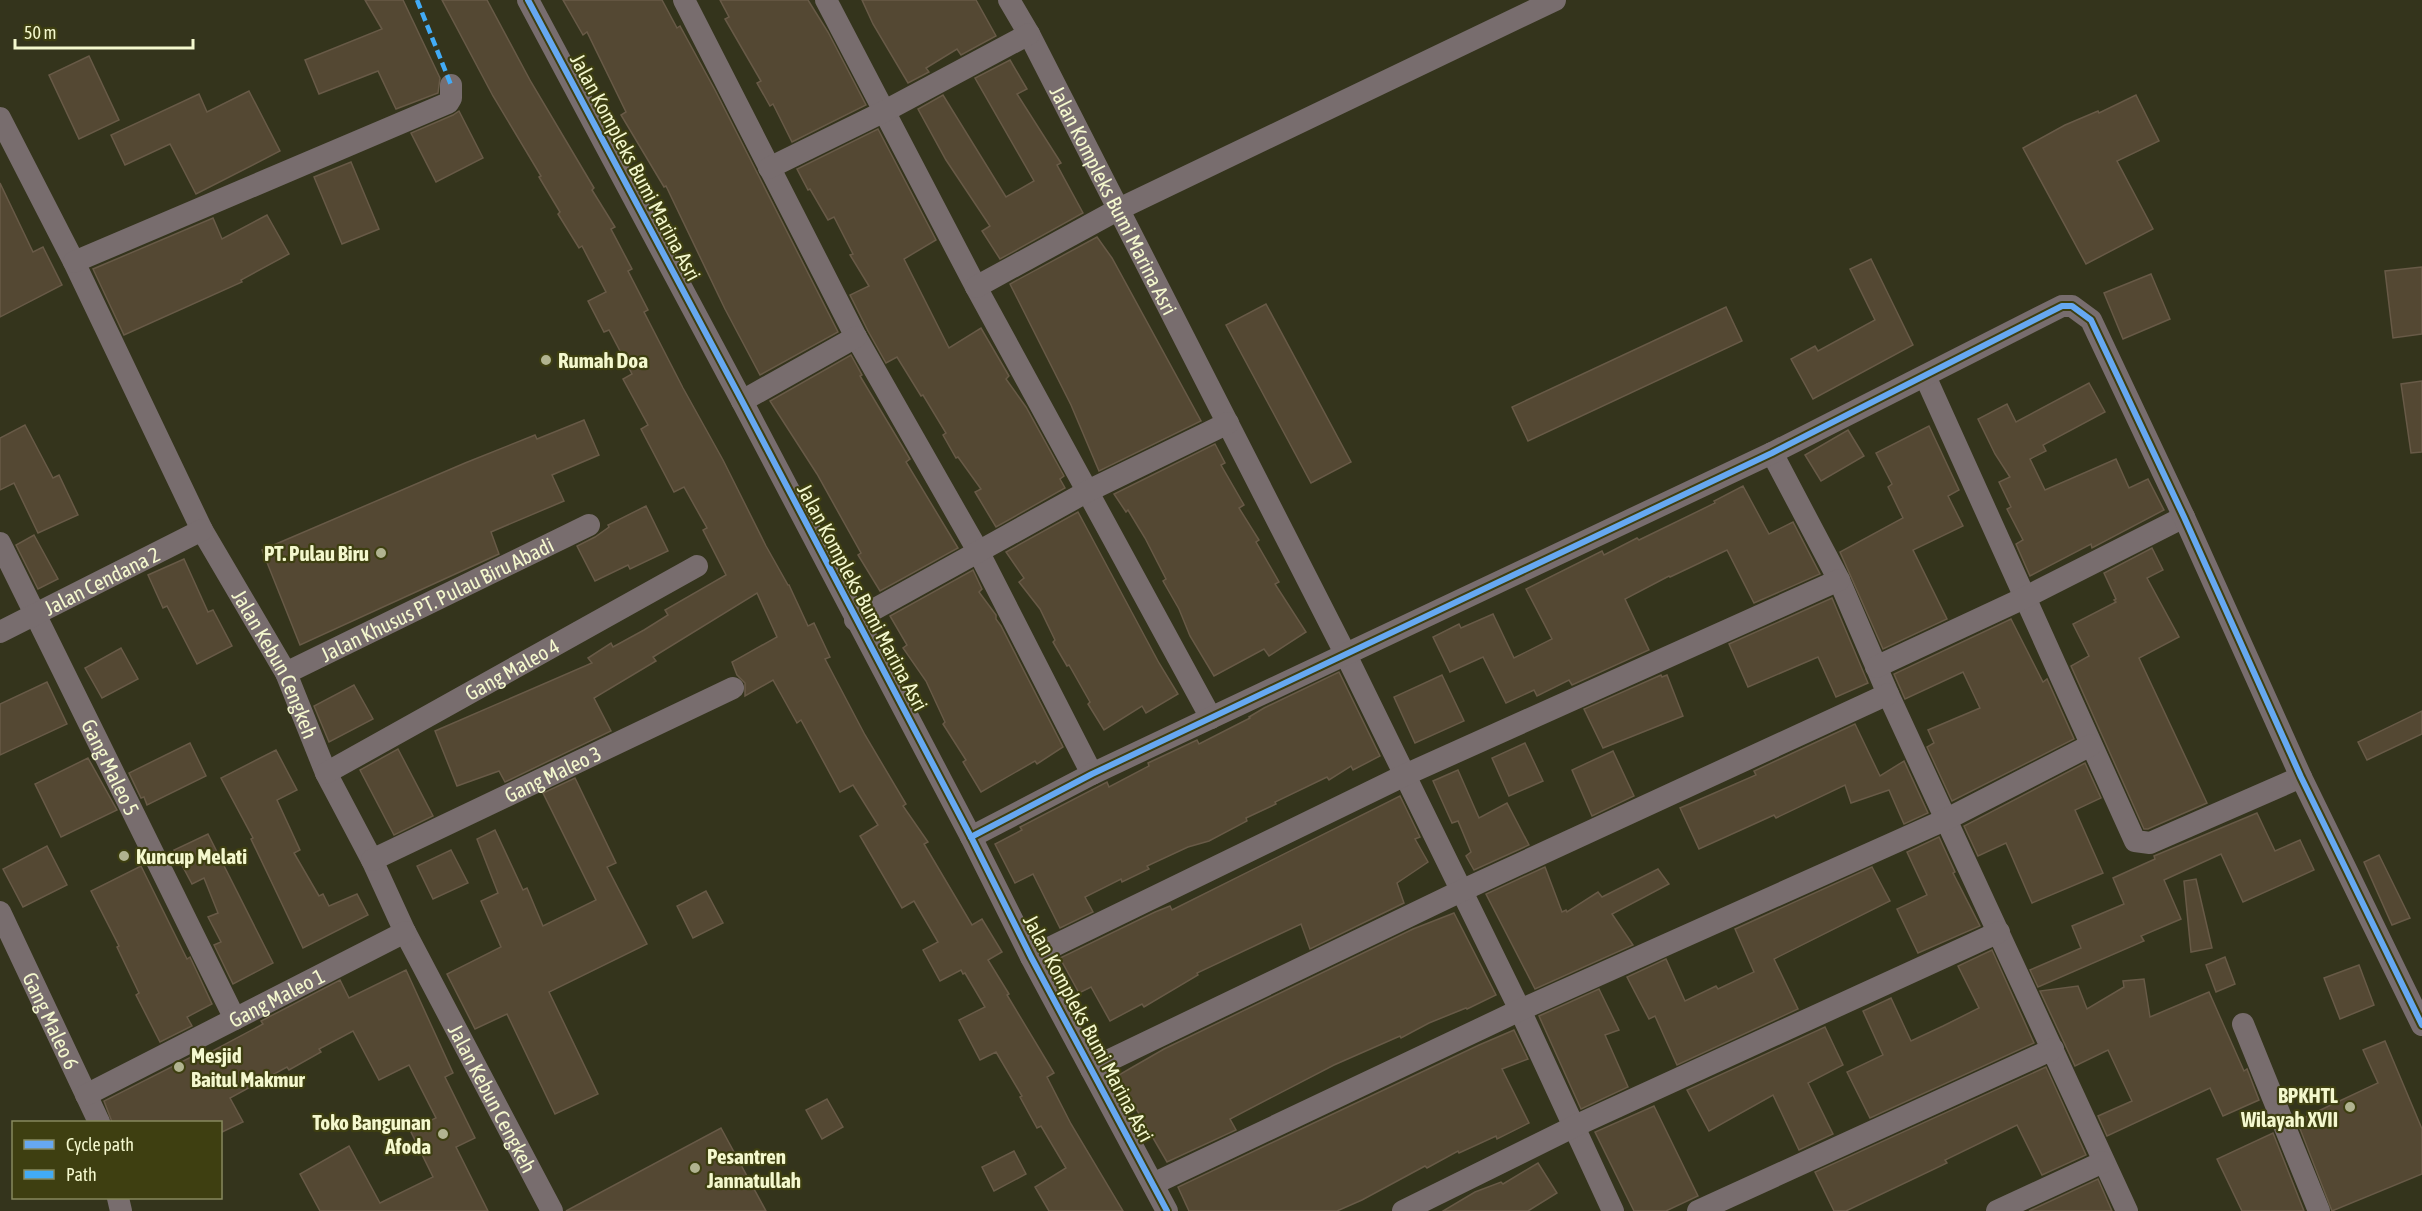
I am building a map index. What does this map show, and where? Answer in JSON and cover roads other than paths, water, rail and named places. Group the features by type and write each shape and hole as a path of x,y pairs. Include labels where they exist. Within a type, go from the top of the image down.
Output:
{"street":[{"name":"Jalan Kompleks Bumi Marina Asri","path":"528,0 742,401 971,837 1031,957 1167,1211"},
{"path":"684,0 856,338 978,551 1092,774"},
{"path":"826,0 976,287 1211,718"},
{"name":"Jalan Kompleks Bumi Marina Asri","path":"1009,0 1029,34 1346,655 1520,1010 1613,1211"},
{"path":"976,287 1119,209 1555,0"},
{"path":"769,168 885,111 1029,34"},
{"path":"74,262 448,103 451,98 451,85"},
{"name":"Jalan Kebun Cengkeh","path":"2,127 74,262 202,530 286,673 326,773 372,860 405,932 552,1211"},
{"path":"971,837 1092,774 1773,453 2062,306 2072,306 2091,320 2184,517 2301,777 2422,1025"},
{"path":"742,401 856,338"},
{"path":"1925,376 2135,841 2150,843 2301,777"},
{"path":"855,620 1088,491 1228,423"},
{"path":"1773,453 1839,580 1888,694 2127,1211"},
{"path":"1876,667 2024,598 2184,517"},
{"name":"Jalan Khusus PT. Pulau Biru Abadi","path":"286,673 589,525"},
{"name":"Jalan Cendana 2","path":"0,632 202,530"},
{"name":"Gang Maleo 5","path":"0,543 236,1019"},
{"name":"Gang Maleo 4","path":"326,773 697,566"},
{"path":"1031,957 1405,775 1839,580"},
{"name":"Gang Maleo 3","path":"372,860 733,688"},
{"path":"1091,1069 1461,891 1888,694"},
{"path":"1153,1184 1520,1010 1947,819 2091,745"},
{"name":"Gang Maleo 6","path":"0,912 99,1121"},
{"name":"Gang Maleo 1","path":"86,1095 405,932"},
{"path":"1403,1211 1575,1126 1999,932"},
{"path":"2243,1024 2319,1211"},
{"path":"1698,1211 2054,1049"},
{"path":"1997,1211 2103,1161"}],"place":[{"name":"Rumah Doa","path":"546,360"},
{"name":"PT. Pulau Biru","path":"381,553"},
{"name":"Kuncup Melati","path":"124,856"},
{"name":"Mesjid Baitul Makmur","path":"179,1067"},
{"name":"BPKHTL Wilayah XVII","path":"2350,1107"},
{"name":"Toko Bangunan Afoda","path":"443,1134"},
{"name":"Pesantren Jannatullah","path":"695,1168"}]}
